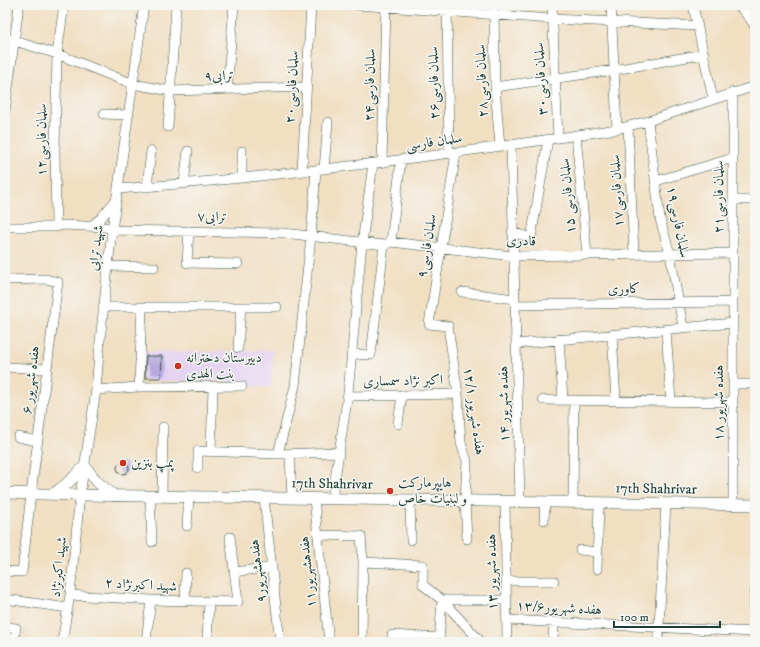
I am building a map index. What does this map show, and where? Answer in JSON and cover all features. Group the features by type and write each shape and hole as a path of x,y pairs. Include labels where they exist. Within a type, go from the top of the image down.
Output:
{"main road":[{"path":"53,494 76,477 85,466 93,478 115,496"},
{"name":"17th Shahrivar","path":"5,493 115,496 755,505"}],"street":[{"path":"5,112 19,5"},
{"name":"سلمان فارسی۱۲","path":"56,227 55,150 57,54 64,5"},
{"name":"شهید ترابی","path":"80,495 96,390 112,230 144,5"},
{"path":"168,127 176,5"},
{"path":"227,90 234,5"},
{"name":"سلمان فارسی۲۰","path":"302,172 311,5"},
{"path":"358,5 447,8 494,15 698,26"},
{"name":"سلمان فارسی۲۸","path":"494,5 495,87 500,146"},
{"name":"سلمان فارسی۳۰","path":"552,5 558,138"},
{"path":"611,5 617,129"},
{"path":"694,5 713,99"},
{"name":"سلمان فارسی۲۴","path":"332,499 348,396 362,243 378,164 386,6"},
{"path":"738,6 755,11"},
{"path":"738,6 751,20 755,27"},
{"name":"سلمان فارسی۲۶","path":"447,8 452,153"},
{"name":"ترابی۹","path":"5,38 57,54 133,84 171,91 306,87"},
{"path":"495,87 614,70 704,54"},
{"path":"751,87 755,78"},
{"name":"سلمان فارسی","path":"118,189 184,184 378,164 617,129 648,121 751,87"},
{"name":"سلمان فارسی۲۱","path":"733,302 734,92"},
{"path":"104,114 128,115"},
{"name":"سلمان فارسی۱۹","path":"648,121 660,219 670,254 684,327"},
{"path":"278,454 295,386 311,236 328,122"},
{"name":"سلمان فارسی۱۷","path":"628,126 634,254"},
{"name":"سلمان فارسی ۱۵","path":"576,135 587,255"},
{"path":"512,232 531,238 548,140"},
{"name":"هفده شهریور ۱۴","path":"511,145 520,502"},
{"path":"147,187 151,151"},
{"path":"184,184 188,151"},
{"path":"242,151 242,178"},
{"name":"سلمان فارسی۹","path":"448,326 429,324 441,248 452,153"},
{"path":"656,181 734,158"},
{"path":"352,354 371,355 401,160"},
{"path":"91,226 117,199"},
{"path":"733,200 755,200"},
{"path":"5,228 56,227 63,225 106,227 112,230"},
{"path":"56,227 64,230 106,232 112,230"},
{"name":"ترابی۷","path":"112,230 284,233 311,236"},
{"path":"189,231 187,263 238,264"},
{"name":"قادری","path":"311,236 362,243 441,248 513,256 734,253"},
{"path":"108,266 154,267"},
{"name":"هفده شهریور ۶","path":"5,280 46,279 58,282 37,441 22,572 5,571"},
{"name":"کاوری","path":"462,292 515,302 733,302"},
{"name":"هفده شهریور ۱۸","path":"733,302 733,505"},
{"path":"104,307 278,307"},
{"path":"139,387 142,307"},
{"path":"238,348 240,307"},
{"path":"516,344 733,323"},
{"name":"هفده شهریور ۱۲/۱","path":"448,326 458,394 461,443 467,461 465,501 467,539"},
{"path":"666,329 671,401"},
{"path":"612,334 616,401"},
{"path":"559,339 564,400"},
{"path":"5,367 46,369"},
{"path":"733,384 755,384"},
{"path":"96,390 139,387 242,386"},
{"path":"211,451 213,387"},
{"name":"اکبر نژاد سمساری","path":"348,396 458,394"},
{"path":"398,424 402,395"},
{"path":"542,400 733,402"},
{"path":"573,502 574,400"},
{"path":"162,496 163,427"},
{"path":"18,437 37,441"},
{"path":"198,468 198,451 278,454 339,452"},
{"path":"290,454 292,498"},
{"name":"شهید اکبرنژاد","path":"62,642 70,595 80,495"},
{"path":"150,496 152,542"},
{"path":"187,526 189,497"},
{"name":"هفدهشهریور۹","path":"264,498 280,642"},
{"name":"هفدهشهریور۱۱","path":"314,498 329,642"},
{"path":"410,500 411,540"},
{"name":"هفده شهریور ۱۳","path":"505,502 507,642"},
{"path":"544,520 545,502"},
{"path":"597,569 599,503"},
{"path":"658,642 666,504"},
{"path":"318,534 361,536 362,642"},
{"path":"230,538 234,572 272,567"},
{"path":"580,550 598,552"},
{"path":"362,562 423,565 423,585 442,600 481,642"},
{"name":"شهید اکبرنژاد ۲","path":"70,595 151,600 238,602 234,572"},
{"path":"185,601 186,573"},
{"path":"506,581 554,581"},
{"path":"754,642 755,591"},
{"path":"5,599 68,608"},
{"path":"146,642 151,600"},
{"path":"442,600 507,600"},
{"path":"392,635 439,640 442,600"},
{"path":"207,642 209,601"},
{"name":"هفده شهریور۱۳/۶","path":"507,620 754,632"},
{"path":"553,642 554,622"},
{"path":"5,627 16,628 13,642"}],"shaded area":[{"path":"273,350 271,387 246,386 242,381 237,383 214,381 142,381 142,351 214,352"}],"building":[{"path":"146,356 162,356 161,378 145,378"},
{"path":"121,462 125,462 129,468 125,474 121,474 117,470 117,466"}],"place":[{"name":"دبیرستان دخترانه بنت الهدی","path":"178,366"},
{"name":"پمپ بنزین","path":"123,463"},
{"name":"هایپرمارکت و لبنیات خاص","path":"390,491"}]}
